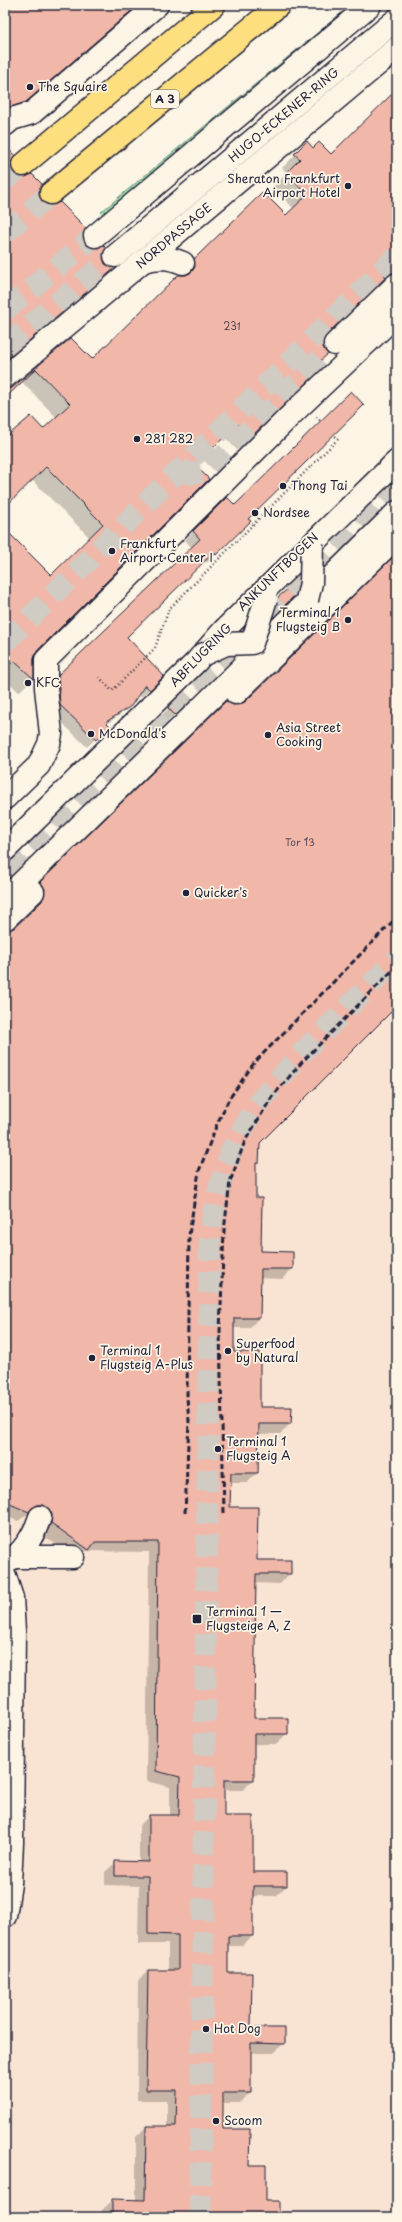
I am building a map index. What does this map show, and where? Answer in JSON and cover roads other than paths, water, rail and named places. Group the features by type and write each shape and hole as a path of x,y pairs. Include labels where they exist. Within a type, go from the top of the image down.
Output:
{"highway":[{"path":"23,165 214,5"},
{"name":"A 3","path":"51,193 279,5"}],"street":[{"path":"5,125 12,119 32,113 157,5"},
{"path":"95,236 370,5"},
{"name":"HUGO-ECKENER-RING","path":"115,256 397,20"},
{"name":"NORDPASSAGE","path":"6,379 143,261 397,48"},
{"path":"209,206 223,206 235,200 397,60"},
{"path":"143,261 156,258 168,258 183,264"},
{"path":"335,344 397,284"},
{"path":"5,798 39,765 49,744 50,734 46,688 46,660 289,417 397,314"},
{"name":"ANKUNFTBOGEN","path":"5,838 397,457"},
{"name":"ABFLUGRING","path":"5,850 202,655 224,630 397,461"},
{"path":"202,655 226,644 252,643 264,640 278,630 397,512"},
{"path":"5,919 397,536"},
{"path":"307,600 311,583 312,543"},
{"path":"5,899 244,666 266,599 295,568 298,558"},
{"path":"8,1565 24,1550 40,1517"},
{"path":"8,1565 73,1557"},
{"path":"5,1916 10,1884 12,1843 14,1631 8,1565"}],"tunnel":[{"path":"5,180 23,165"},
{"path":"5,233 51,193"},
{"path":"5,310 95,236"},
{"path":"5,346 115,256"},
{"path":"5,642 397,256"},
{"path":"181,469 190,474 210,470 335,344"},
{"path":"5,869 397,481"},
{"path":"200,2217 210,1235 215,1203 231,1151 255,1107 302,1053 397,959"}],"railway":[{"path":"185,1513 189,1421 187,1398 189,1235 199,1171 217,1124 229,1099 254,1063 397,917"},
{"path":"224,1513 220,1331 224,1231 230,1182 245,1141 272,1097 302,1062 397,966"}],"place":[{"name":"The Squaire","path":"30,87"},
{"name":"Sheraton Frankfurt Airport Hotel","path":"348,186"},
{"name":"281 282","path":"137,439"},
{"name":"Thong Tai","path":"283,486"},
{"name":"Nordsee","path":"255,513"},
{"name":"Frankfurt Airport Center I","path":"112,551"},
{"name":"Terminal 1 Flugsteig B","path":"348,620"},
{"name":"KFC","path":"28,683"},
{"name":"McDonald's","path":"91,734"},
{"name":"Asia Street Cooking","path":"268,735"},
{"name":"Quicker's","path":"186,893"},
{"name":"Superfood by Natural","path":"228,1351"},
{"name":"Terminal 1 Flugsteig A-Plus","path":"92,1358"},
{"name":"Terminal 1 Flugsteig A","path":"218,1449"},
{"name":"Terminal 1 — Flugsteige A, Z","path":"197,1619"},
{"name":"Hot Dog","path":"206,2029"},
{"name":"Scoom","path":"216,2121"}]}
